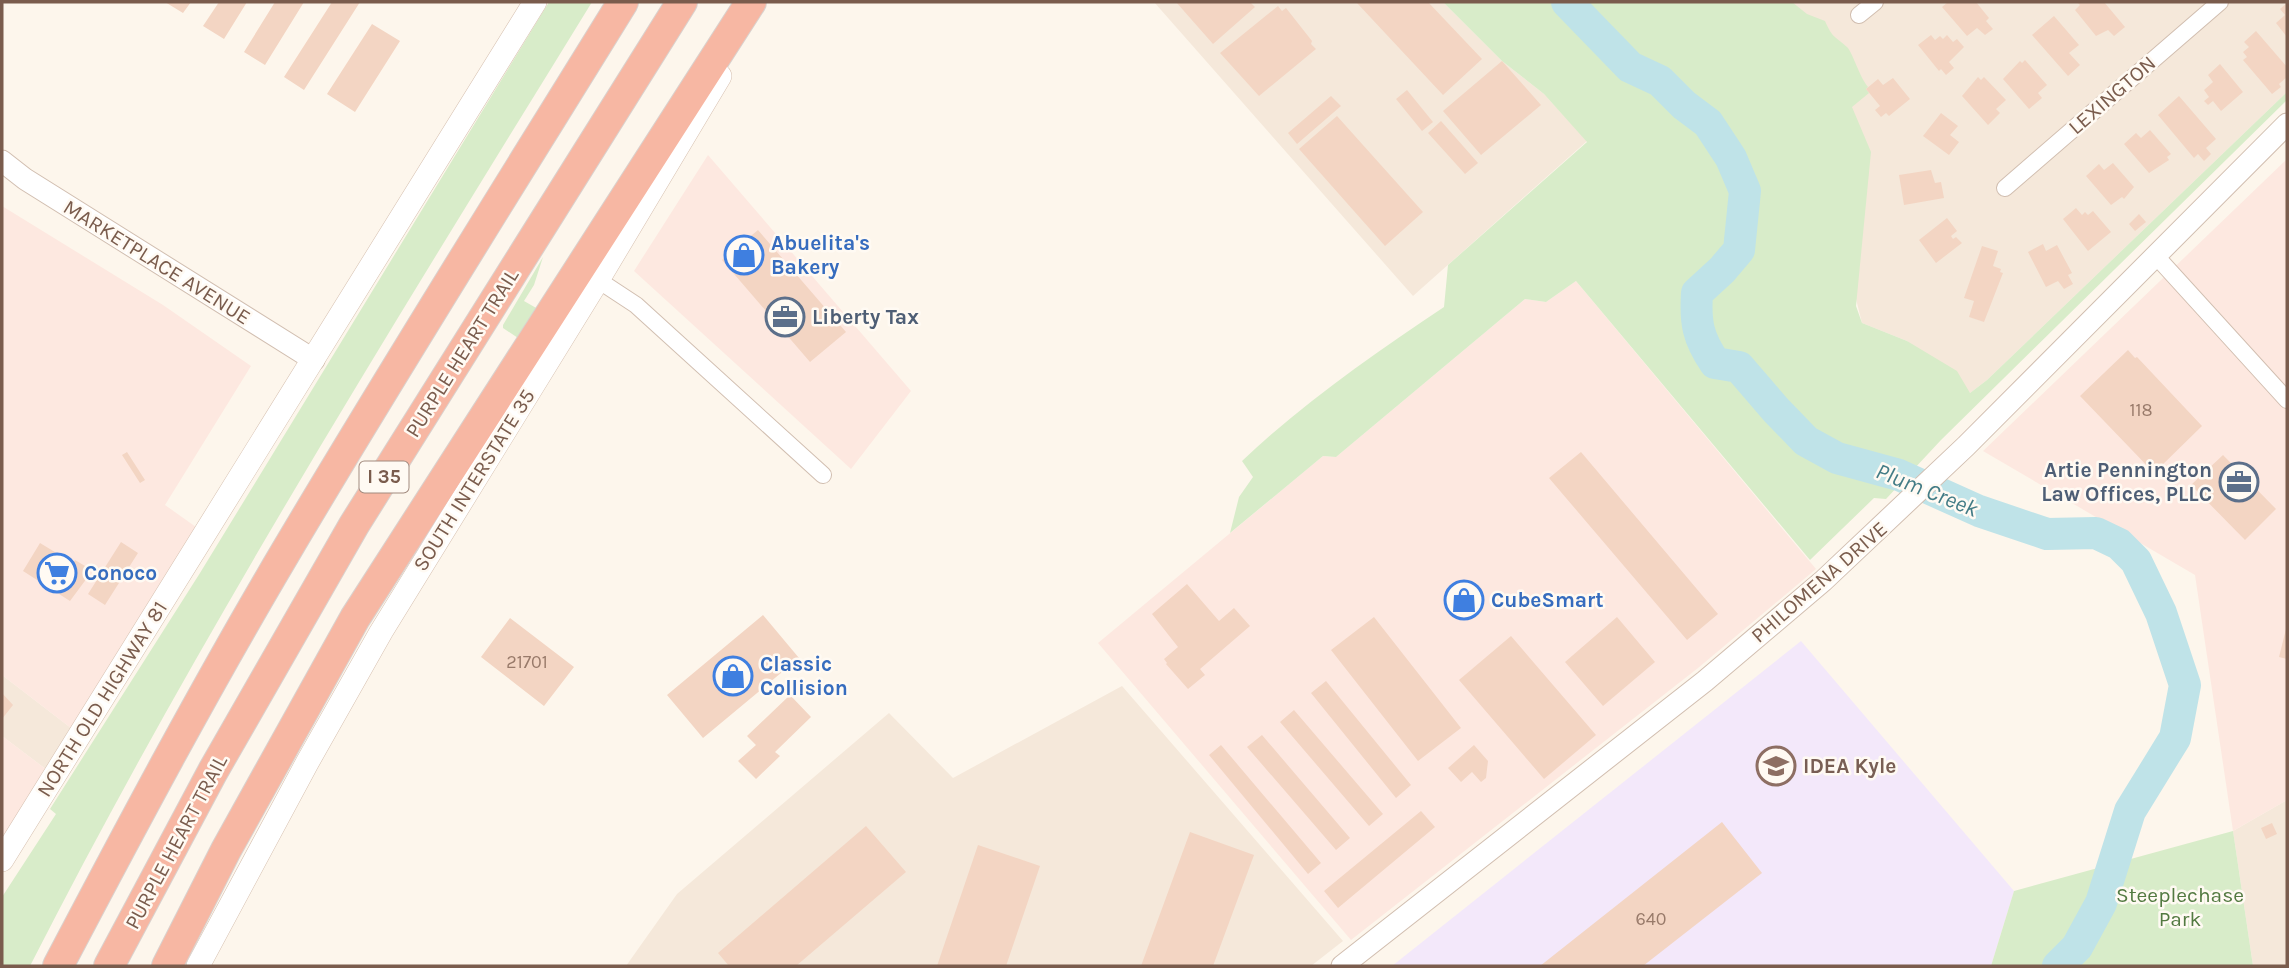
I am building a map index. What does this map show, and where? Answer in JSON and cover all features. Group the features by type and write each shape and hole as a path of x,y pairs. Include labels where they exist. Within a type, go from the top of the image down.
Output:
{"highway":[{"name":"I 35","path":"58,966 194,712 285,554 395,369 623,2"},
{"name":"PURPLE HEART TRAIL","path":"110,966 214,771 354,525 682,2"},
{"path":"167,966 226,850 355,618 751,2"}],"main road":[{"path":"314,360 535,2"},
{"name":"SOUTH INTERSTATE 35","path":"198,966 381,632 598,280 764,2"},
{"name":"NORTH OLD HIGHWAY 81","path":"2,860 314,360"}],"street":[{"path":"1860,15 1875,2"},
{"name":"LEXINGTON","path":"2005,188 2220,2"},
{"name":"PHILOMENA DRIVE","path":"1342,966 1705,681 1823,581 1966,446 2287,124"},
{"name":"MARKETPLACE AVENUE","path":"2,161 25,179 314,360"},
{"path":"2156,256 2287,400"},
{"path":"598,280 636,305 823,475"}],"shaded area":[{"path":"1154,2 1443,2 1502,61 1544,94 1587,141 1413,296"},
{"path":"1782,2 2287,2 2287,92 1987,380 1970,393 1907,341 1862,323"},
{"path":"708,155 911,391 851,469 634,271"},
{"path":"2287,159 2287,800 2233,831 2195,575 1983,451"},
{"path":"2,206 163,305 251,366 165,505 196,527 71,728 2,675"},
{"name":"CubeSmart","path":"1576,281 1816,569 1698,668 1351,940 1098,643 1323,456 1336,457 1525,299 1546,302"},
{"name":"IDEA Kyle","path":"1801,641 2014,891 1991,966 1392,966"},
{"path":"2,675 71,728 47,770 2,736"},
{"path":"1122,686 1343,941 1311,966 626,966 677,894 889,713 953,778"},
{"path":"2,736 47,770 2,842"},
{"path":"2287,800 2287,966 2253,966 2233,831"}],"green space":[{"path":"549,2 592,2 301,478 162,720 30,966 2,966 2,897 56,814 50,809 200,573"},
{"path":"1443,2 1792,2 1807,14 1825,21 1832,34 1849,50 1869,93 1852,107 1871,152 1856,306 1862,323 1907,341 1957,371 1970,393 1987,380 2287,92 2287,100 1941,440 1886,499 1874,498 1810,560 1576,281 1546,302 1525,299 1336,457 1323,456 1230,533 1239,497 1253,477 1242,461 1314,399 1444,307 1448,265 1587,142 1544,94 1502,61"},
{"path":"543,257 534,285 524,301 538,309 518,338 503,328 503,325"},
{"name":"Steeplechase Park","path":"2233,831 2253,966 1991,966 2014,891"}],"building":[{"path":"165,2 191,2 183,13"},
{"path":"219,2 247,2 224,39 203,26"},
{"path":"275,2 304,2 265,65 244,52"},
{"path":"332,2 360,2 304,90 284,77"},
{"path":"1176,2 1250,2 1255,7 1213,44"},
{"path":"1358,2 1428,2 1482,59 1443,95"},
{"path":"1948,2 1976,2 1989,18 1986,21 1993,29 1985,35 1977,28 1967,36 1942,7"},
{"path":"2077,2 2104,2 2125,27 2114,36 2108,30 2096,36 2075,10 2080,5"},
{"path":"2287,3 2287,37 2276,23 2285,15 2280,9"},
{"path":"1278,6 1282,11 1286,8 1316,49 1259,96 1220,53"},
{"path":"2054,16 2079,45 2069,53 2080,65 2068,76 2032,35"},
{"path":"372,24 400,41 355,112 327,94"},
{"path":"2256,31 2287,67 2287,77 2279,84 2281,87 2272,94 2243,60 2247,57 2243,52 2249,47 2244,42"},
{"path":"1931,35 1935,40 1940,36 1943,39 1947,35 1953,42 1957,39 1964,47 1949,62 1954,68 1946,75 1941,69 1939,71 1918,45"},
{"path":"2025,60 2047,85 2038,93 2042,98 2029,109 2003,79 2020,61 2022,63"},
{"path":"1502,61 1541,105 1481,155 1443,111"},
{"path":"2220,64 2243,92 2221,111 2213,101 2208,105 2204,101 2209,97 2204,90 2213,82 2208,75"},
{"path":"1978,77 1981,80 1984,77 2006,100 1996,109 2000,113 1988,125 1962,96"},
{"path":"1893,78 1910,99 1889,116 1886,113 1881,117 1875,110 1880,106 1866,89 1878,79 1883,85"},
{"path":"1407,90 1433,122 1422,131 1396,99"},
{"path":"1331,96 1341,106 1297,144 1288,133"},
{"path":"2179,96 2216,139 2206,148 2211,154 2204,161 2198,154 2194,158 2158,115"},
{"path":"1941,113 1958,126 1950,135 1959,142 1949,155 1923,136"},
{"path":"1337,116 1423,212 1385,246 1299,149"},
{"path":"1441,121 1478,163 1465,174 1428,133"},
{"path":"2150,130 2171,154 2167,157 2169,160 2149,173 2124,144 2136,133 2141,138"},
{"path":"2113,163 2134,187 2124,199 2122,197 2111,205 2086,176 2099,164 2104,170"},
{"path":"1931,170 1935,183 1941,182 1944,198 1904,205 1899,175"},
{"path":"2076,208 2082,215 2093,211 2111,232 2088,251 2063,219"},
{"path":"2139,214 2146,222 2135,231 2129,224"},
{"path":"1947,218 1957,231 1951,236 1962,243 1936,263 1919,240"},
{"path":"758,230 846,332 810,362 722,260"},
{"path":"2043,244 2046,251 2057,245 2072,273 2068,275 2073,284 2064,289 2058,281 2046,287 2028,252"},
{"path":"1982,246 1998,251 1993,266 2001,269 2000,272 2003,273 1984,322 1969,317 1974,301 1964,298"},
{"path":"2128,350 2202,426 2154,473 2080,396"},
{"path":"127,452 145,480 140,483 122,455"},
{"path":"1581,452 1718,614 1687,640 1549,478"},
{"path":"2223,455 2276,509 2245,540 2191,485"},
{"name":"Conoco","path":"121,542 138,553 105,605 88,594"},
{"name":"Conoco","path":"40,543 73,563 75,560 90,569 90,574 70,601 23,571"},
{"path":"1187,584 1219,621 1234,608 1250,626 1200,669 1205,675 1188,689 1164,659 1178,647 1152,614"},
{"name":"Classic Collision","path":"763,615 799,658 703,738 667,695"},
{"path":"1374,617 1461,728 1418,761 1331,650"},
{"path":"1617,617 1655,662 1603,706 1565,662"},
{"path":"510,618 574,667 544,706 481,657"},
{"path":"2287,629 2287,659 2279,657"},
{"path":"1511,636 1596,735 1544,779 1459,680"},
{"path":"1326,681 1411,785 1396,798 1311,693"},
{"path":"2,693 13,705 2,719"},
{"path":"790,695 811,717 775,752 780,756 756,779 738,761 756,745 747,736"},
{"path":"1294,710 1383,814 1369,826 1280,722"},
{"path":"1262,735 1350,838 1336,850 1247,747"},
{"path":"1221,745 1321,863 1308,874 1209,755"},
{"path":"1474,745 1488,761 1486,778 1481,782 1472,772 1461,782 1448,768"},
{"path":"1421,811 1435,827 1338,908 1324,891"},
{"path":"1722,822 1762,873 1643,966 1540,966"},
{"path":"2272,823 2277,834 2266,839 2261,828"},
{"path":"866,826 906,872 796,966 729,966 718,953"},
{"path":"1190,832 1254,855 1213,966 1141,966"},
{"path":"978,845 1040,866 1006,966 937,966"}],"waterway":[{"name":"Plum Creek","path":"1567,2 1630,67 1660,81 1684,105 1708,123 1731,158 1745,191 1739,250 1697,293 1699,330 1715,363 1739,367 1806,441 1837,458 1899,475 1979,511 2047,534 2096,533 2119,544 2136,561 2161,613 2185,685 2175,738 2130,811 2101,903 2077,947 2058,966"}],"place":[{"name":"Abuelita's Bakery","path":"744,255"},
{"name":"Liberty Tax","path":"785,317"},
{"name":"Artie Pennington Law Offices, PLLC","path":"2239,482"},
{"name":"Conoco","path":"57,573"},
{"name":"CubeSmart","path":"1464,600"},
{"name":"Classic Collision","path":"733,676"},
{"name":"IDEA Kyle","path":"1776,766"}]}
